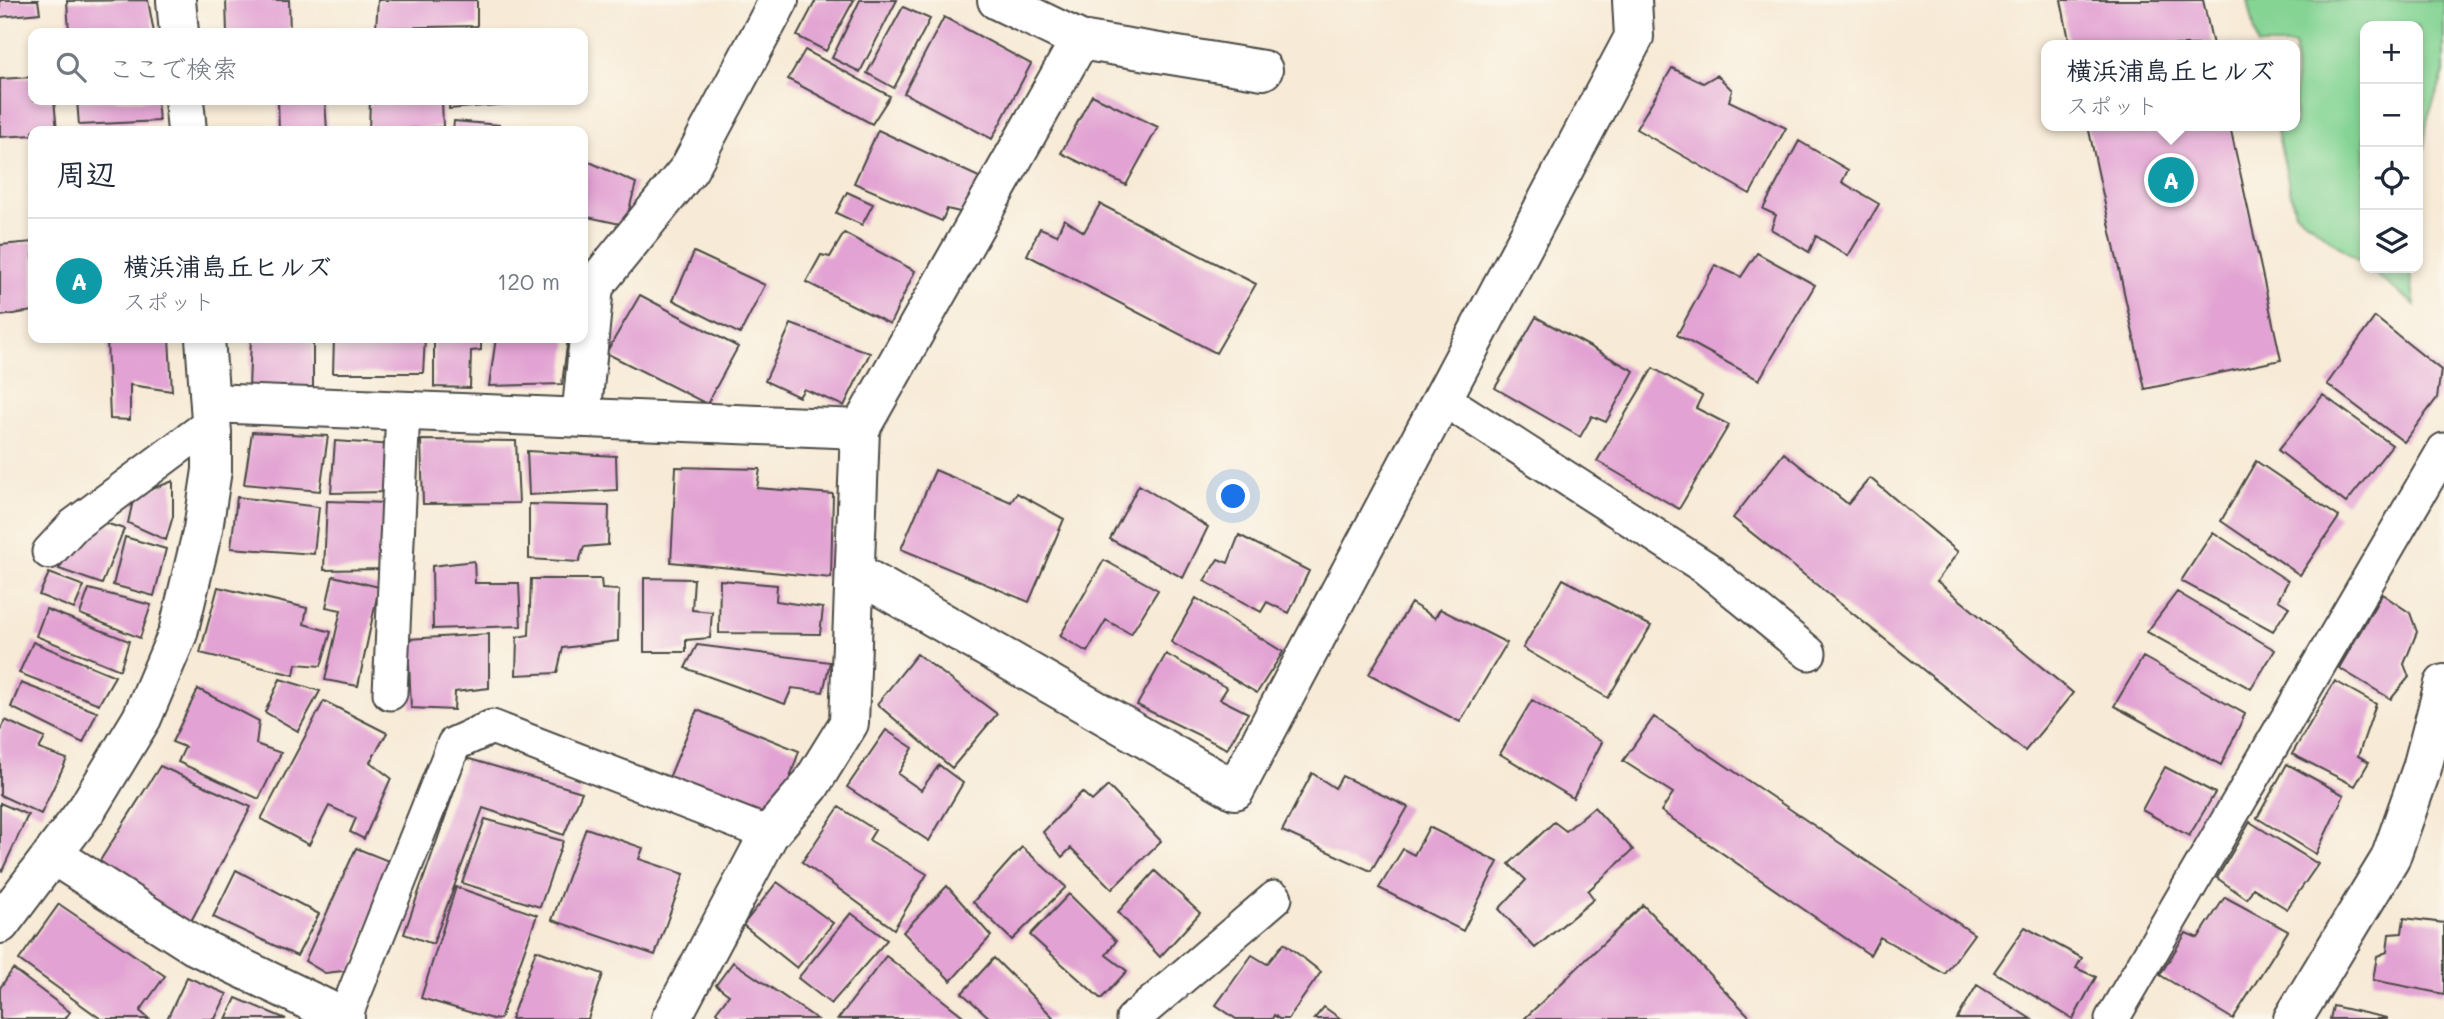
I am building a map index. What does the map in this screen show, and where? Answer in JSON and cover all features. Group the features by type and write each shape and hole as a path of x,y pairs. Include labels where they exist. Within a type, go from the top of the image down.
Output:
{"street":[{"path":"176,0 179,28"},
{"path":"584,418 582,409 594,286 689,169 779,0"},
{"path":"997,0 1080,40 1263,70"},
{"path":"855,572 1235,790 1634,37 1632,0"},
{"path":"671,1019 769,834 810,786 849,723 860,429 1080,40"},
{"path":"184,105 187,126"},
{"path":"0,924 88,809 142,718 178,633 203,529 212,470 205,343"},
{"path":"211,413 403,411 860,429"},
{"path":"2294,1019 2390,859 2422,768 2444,684"},
{"path":"53,855 194,945 344,1018"}],"lane":[{"path":"1442,398 1706,568 1809,653"},
{"path":"390,693 403,411"},
{"path":"49,552 74,525 211,413"},
{"path":"2112,1019 2444,450"},
{"path":"344,1018 454,744 492,727 769,834"},
{"path":"1133,1019 1275,898"}],"green space":[{"path":"2248,0 2444,0 2444,73 2427,121 2423,153 2423,21 2360,21 2360,262 2295,212 2277,131 2300,131 2300,40 2257,40"},
{"path":"2373,273 2410,273 2415,305"}],"building":[{"path":"0,0 38,0 40,13 0,17"},
{"path":"148,0 153,28 69,28 67,1"},
{"path":"226,0 289,0 290,28 227,28"},
{"path":"378,0 477,0 477,26 376,28"},
{"path":"816,0 854,0 826,51 797,36"},
{"path":"860,0 897,0 860,72 832,58"},
{"path":"2061,0 2203,0 2212,40 2069,40"},
{"path":"903,7 930,19 894,88 867,73"},
{"path":"944,17 1031,64 992,139 904,93"},
{"path":"805,50 890,96 872,124 788,79"},
{"path":"1672,68 1703,83 1717,75 1732,90 1729,101 1786,128 1750,194 1636,129"},
{"path":"28,77 28,105 54,105 57,126 28,126 28,135 0,137 0,79"},
{"path":"1092,95 1158,127 1126,185 1061,153"},
{"path":"77,105 157,105 159,121 79,125"},
{"path":"278,105 325,105 327,126 279,126"},
{"path":"370,105 442,105 443,126 369,126"},
{"path":"449,105 495,105 449,109"},
{"path":"454,121 499,125 499,126 454,126"},
{"path":"878,130 981,178 964,213 947,209 942,221 854,183"},
{"path":"2089,131 2231,131 2281,360 2145,389"},
{"path":"1799,141 1848,170 1842,182 1879,204 1848,256 1816,236 1809,252 1771,229 1776,215 1763,209"},
{"path":"588,161 636,183 625,225 588,217"},
{"path":"847,192 873,204 862,225 836,213"},
{"path":"1100,204 1256,284 1216,353 1027,255 1040,228 1057,235 1064,219 1084,232"},
{"path":"844,233 915,271 890,324 806,282 821,255 830,257"},
{"path":"28,242 28,312 0,316 0,245"},
{"path":"694,252 765,285 740,334 673,300"},
{"path":"1757,253 1815,285 1759,380 1677,335 1715,265 1741,277"},
{"path":"640,295 738,347 707,404 606,353"},
{"path":"1536,317 1634,371 1606,422 1592,416 1580,437 1495,388"},
{"path":"2375,317 2441,370 2437,398 2404,442 2327,384"},
{"path":"791,324 870,353 844,406 804,389 799,397 765,381"},
{"path":"107,343 169,343 172,391 130,385 130,420 110,419"},
{"path":"251,343 313,343 313,389 249,388"},
{"path":"334,343 425,343 423,373 333,373"},
{"path":"434,343 481,343 481,350 471,351 470,388 434,387"},
{"path":"495,343 567,343 562,384 489,386"},
{"path":"1653,368 1702,396 1696,408 1729,425 1679,509 1597,461"},
{"path":"2323,395 2392,445 2346,503 2278,450"},
{"path":"252,432 328,436 320,491 244,484"},
{"path":"421,440 516,441 519,503 423,504"},
{"path":"335,441 393,445 388,492 331,493"},
{"path":"527,451 616,456 617,490 529,495"},
{"path":"1784,453 1848,504 1870,478 1958,552 1937,581 2073,693 2025,751 1733,518"},
{"path":"2256,461 2339,517 2300,575 2221,521"},
{"path":"676,467 760,469 757,488 833,494 831,578 671,562"},
{"path":"935,470 1011,502 1017,493 1064,519 1029,602 901,549"},
{"path":"173,481 173,516 166,540 128,523 134,496"},
{"path":"1139,485 1208,527 1183,578 1110,539"},
{"path":"237,497 319,507 314,554 231,548"},
{"path":"327,501 387,503 384,569 324,570"},
{"path":"529,504 609,506 608,545 584,547 579,562 529,559"},
{"path":"102,522 124,529 102,584 59,569 71,547"},
{"path":"2213,532 2288,581 2278,600 2289,607 2273,631 2181,581"},
{"path":"1239,535 1309,571 1289,613 1267,602 1261,612 1204,581 1218,559 1228,563"},
{"path":"125,537 166,549 154,596 113,585"},
{"path":"1104,560 1158,590 1131,634 1106,620 1087,652 1060,636"},
{"path":"474,561 475,583 519,583 521,626 433,629 432,566"},
{"path":"49,573 84,586 74,609 39,595"},
{"path":"333,576 379,587 358,686 325,680 341,610 326,607"},
{"path":"644,578 694,579 692,610 712,612 710,638 686,640 686,652 644,652"},
{"path":"531,579 601,579 602,589 619,590 618,641 563,648 557,673 516,675 517,637 529,635"},
{"path":"1563,579 1651,626 1608,698 1523,648"},
{"path":"720,580 777,585 776,601 823,608 820,634 719,633"},
{"path":"218,587 307,608 304,624 331,632 321,666 296,664 294,675 200,653"},
{"path":"89,589 151,605 140,638 80,614"},
{"path":"2177,592 2275,650 2251,689 2147,632"},
{"path":"2382,594 2410,613 2417,632 2404,664 2409,677 2391,699 2339,668"},
{"path":"1196,598 1283,652 1257,693 1171,642"},
{"path":"1411,603 1435,618 1440,609 1507,643 1460,722 1369,674"},
{"path":"46,609 129,641 120,670 36,636"},
{"path":"489,634 489,688 455,692 454,710 411,708 408,639"},
{"path":"33,642 115,676 99,704 19,673"},
{"path":"697,645 830,662 823,692 792,688 785,704 685,668"},
{"path":"917,654 997,714 952,768 877,704"},
{"path":"1166,654 1227,688 1220,699 1248,713 1227,749 1137,705"},
{"path":"2143,657 2245,714 2221,765 2114,706"},
{"path":"280,679 320,691 298,731 265,712"},
{"path":"2335,681 2376,704 2358,756 2369,762 2355,786 2292,754"},
{"path":"21,683 97,712 83,743 11,707"},
{"path":"198,689 259,721 256,744 281,753 259,799 178,762 185,747 172,742"},
{"path":"1532,700 1602,742 1573,798 1500,754"},
{"path":"324,701 387,733 370,762 391,778 364,839 350,832 356,818 329,806 309,845 261,819"},
{"path":"697,710 799,751 787,787 767,816 669,778"},
{"path":"1654,717 1974,934 1945,974 1880,937 1870,955 1661,811 1673,793 1623,761"},
{"path":"5,720 45,738 39,749 67,759 41,814 0,795 0,731"},
{"path":"886,730 913,748 898,774 921,790 939,765 963,783 929,841 847,787"},
{"path":"466,758 582,792 564,835 483,808 433,944 404,934"},
{"path":"2287,764 2344,795 2316,854 2257,818"},
{"path":"160,766 251,807 190,923 96,867"},
{"path":"2165,767 2215,793 2189,836 2142,810"},
{"path":"1312,773 1335,788 1342,776 1408,807 1371,871 1282,831"},
{"path":"1108,786 1161,841 1112,889 1071,848 1062,857 1043,832 1082,792 1092,801"},
{"path":"0,803 28,815 2,871 0,870"},
{"path":"839,807 875,830 869,840 927,874 894,929 802,862"},
{"path":"1594,807 1633,850 1588,891 1594,899 1535,948 1499,909 1526,880 1509,864 1554,822 1566,831"},
{"path":"485,819 563,841 540,907 462,883"},
{"path":"2250,822 2318,864 2287,909 2253,888 2247,899 2217,878"},
{"path":"1429,827 1498,862 1463,931 1379,888 1403,849 1414,855"},
{"path":"586,828 643,848 639,859 684,874 655,955 552,920"},
{"path":"1022,847 1066,887 1012,940 973,902"},
{"path":"356,848 391,862 352,970 325,973 305,961"},
{"path":"236,870 319,914 297,956 213,917"},
{"path":"1155,871 1200,913 1160,957 1118,912"},
{"path":"777,882 833,923 797,968 743,925"},
{"path":"947,886 991,936 951,981 903,932"},
{"path":"456,887 537,915 500,1019 421,998"},
{"path":"1069,894 1116,941 1106,955 1127,971 1101,999 1030,935"},
{"path":"2225,897 2288,931 2233,1019 2160,975 2186,933 2198,938"},
{"path":"59,904 165,976 140,1011 149,1019 101,1019 19,960"},
{"path":"1643,905 1752,1019 1524,1019"},
{"path":"851,913 887,940 831,1004 798,978"},
{"path":"2404,918 2444,923 2444,994 2373,980 2377,956 2387,952 2389,934 2402,933"},
{"path":"2025,927 2082,958 2076,968 2096,977 2073,1019 1994,972"},
{"path":"1284,943 1321,972 1288,1019 1279,1019 1274,1015 1272,1019 1236,1019 1216,1005 1252,955 1267,964"},
{"path":"536,950 603,974 588,1019 511,1019"},
{"path":"886,956 967,1019 838,1019"},
{"path":"994,958 1053,1017 1051,1019 991,1019 962,993"},
{"path":"733,962 817,1019 723,1019 716,1012 729,995 716,985"},
{"path":"13,969 70,1012 65,1019 0,1019 0,988"},
{"path":"187,977 227,994 215,1019 167,1019"},
{"path":"1977,985 2031,1019 1957,1019"},
{"path":"236,998 286,1019 226,1019"},
{"path":"2333,1006 2387,1018 2387,1019 2330,1019"},
{"path":"1324,1007 1341,1019 1314,1019"}],"place":[{"name":"横浜浦島丘ヒルズ","path":"2171,180"}]}
